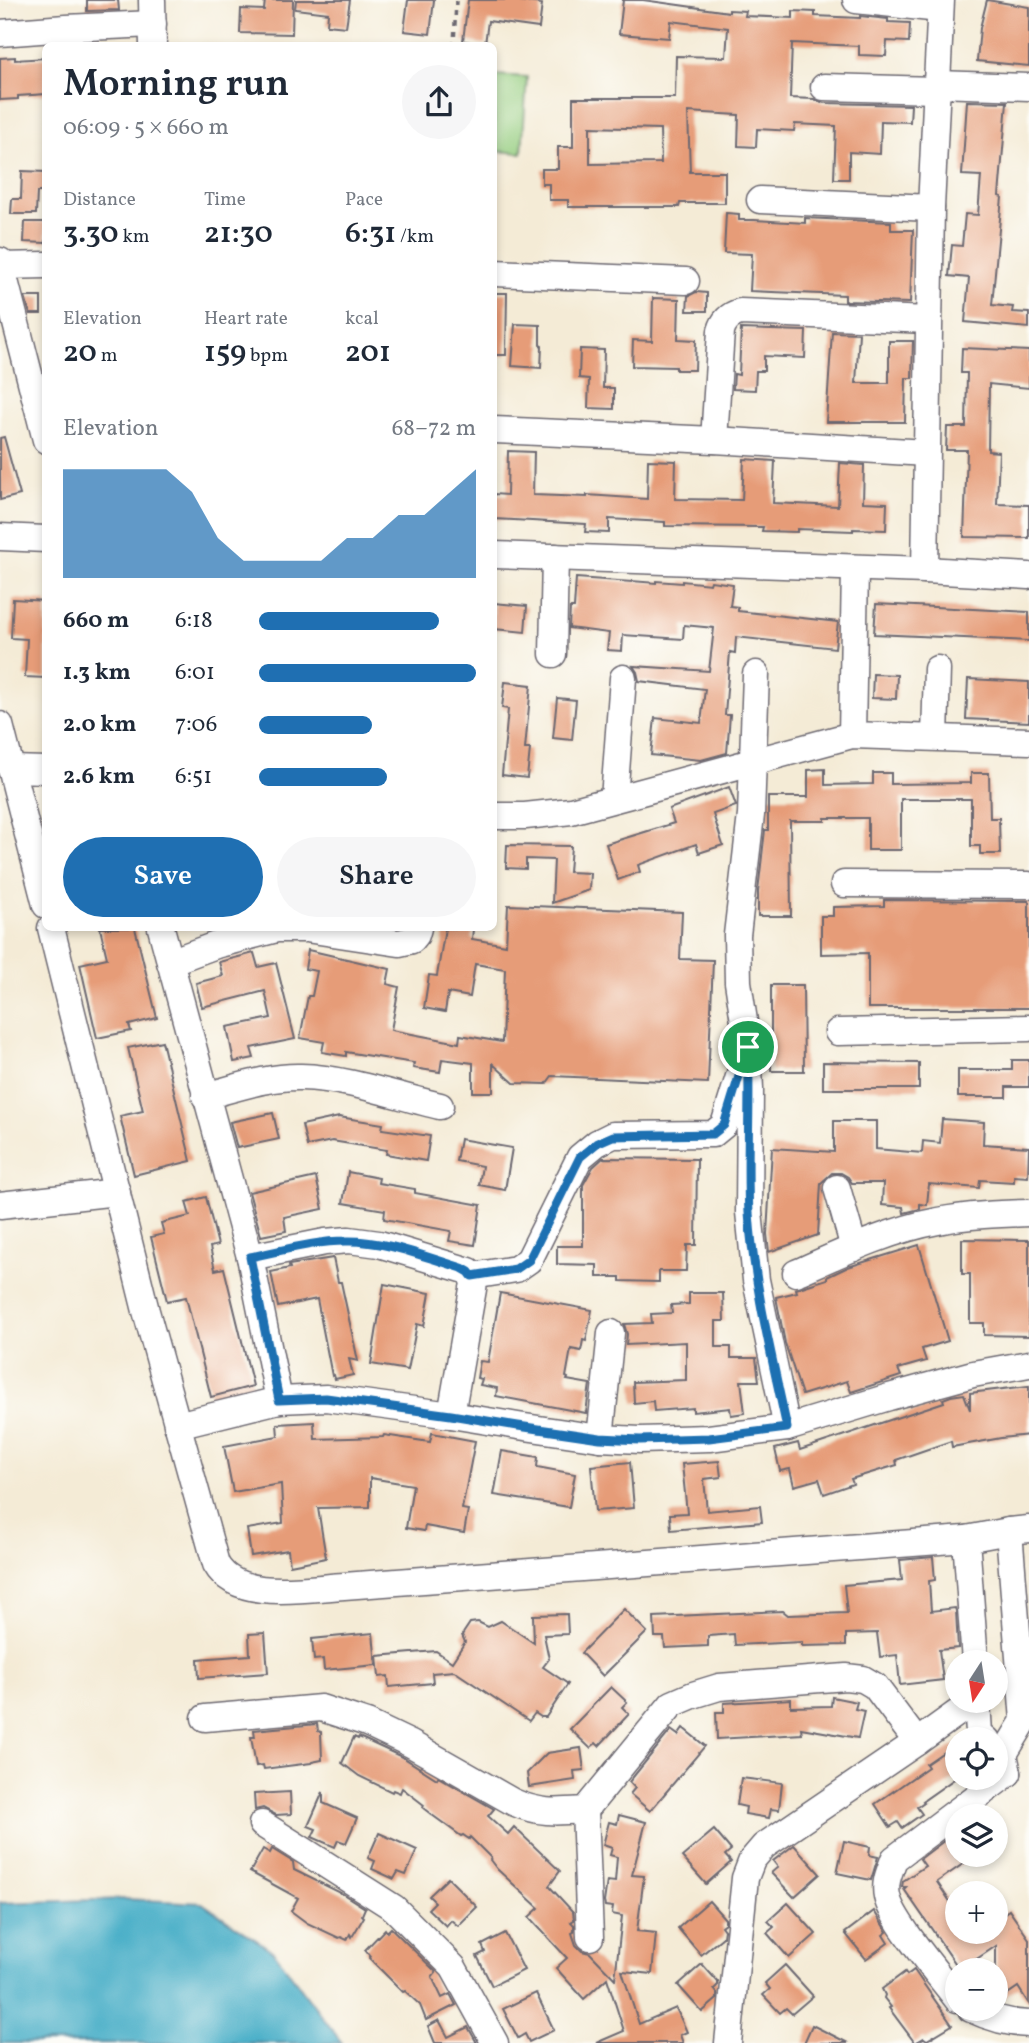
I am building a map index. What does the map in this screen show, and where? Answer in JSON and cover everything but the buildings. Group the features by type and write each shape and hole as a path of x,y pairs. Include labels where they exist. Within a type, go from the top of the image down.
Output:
{"street":[{"path":"856,0 940,5 928,320 925,570"},
{"path":"0,33 152,23"},
{"path":"824,88 1029,87"},
{"path":"760,200 931,208"},
{"path":"42,265 1,264 42,424"},
{"path":"497,273 686,281"},
{"path":"714,440 721,331 723,324 734,314 740,312 928,320"},
{"path":"497,430 926,453"},
{"path":"0,537 42,538"},
{"path":"497,555 1029,576"},
{"path":"553,654 555,558"},
{"path":"852,736 855,569"},
{"path":"935,737 937,668"},
{"path":"756,674 751,815 737,935 738,982 748,1047 749,1212 755,1267 787,1428"},
{"path":"614,799 623,678"},
{"path":"0,725 42,889"},
{"path":"497,816 571,811 852,736 1029,741"},
{"path":"11,769 42,770"},
{"path":"844,884 1029,885"},
{"path":"52,931 146,1311 220,1572 253,1589 344,1586 966,1539 1019,1530 1026,1694 1024,1721 1008,1753"},
{"path":"162,931 250,1257 279,1400"},
{"path":"170,962 266,931"},
{"path":"319,931 399,943 412,940 417,931"},
{"path":"838,1032 1029,1028"},
{"path":"472,1276 516,1269 529,1260 580,1157 597,1143 613,1136 713,1134 724,1125 748,1047"},
{"path":"205,1096 273,1080 299,1077 330,1080 440,1106"},
{"path":"837,1188 854,1248"},
{"path":"0,1205 117,1192"},
{"path":"796,1273 854,1248 936,1221 1029,1213"},
{"path":"250,1257 349,1240 379,1244 469,1272 473,1289 451,1415"},
{"path":"600,1438 611,1333"},
{"path":"177,1425 279,1400 326,1398 600,1438 709,1438 787,1428 889,1396 961,1377 1029,1364"},
{"path":"966,1539 974,1650"},
{"path":"590,1937 585,1810 672,1704 719,1687 846,1677 863,1679 875,1686 917,1742"},
{"path":"205,1718 321,1708 367,1723 411,1744 531,1810 585,1810"},
{"path":"728,2043 746,1878 752,1860 764,1846 959,1713"},
{"path":"945,1983 893,1913 887,1895 887,1877 894,1859 971,1790"},
{"path":"262,1824 394,1908 453,1967 495,2043"},
{"path":"1004,2021 1029,2024"}],"path":[{"path":"454,42 456,0"}],"green space":[{"path":"497,75 527,77 522,153 497,151"}],"water":[{"path":"125,1899 202,1903 274,1952 342,2043 0,2043 0,1903"}],"route":[{"path":"748,1047 749,1212 756,1280 787,1428 709,1438 600,1438 326,1398 279,1400 250,1257 349,1240 379,1244 415,1254 462,1268 472,1276 516,1269 529,1260 580,1157 597,1143 613,1136 713,1134 724,1125 748,1047"}]}
